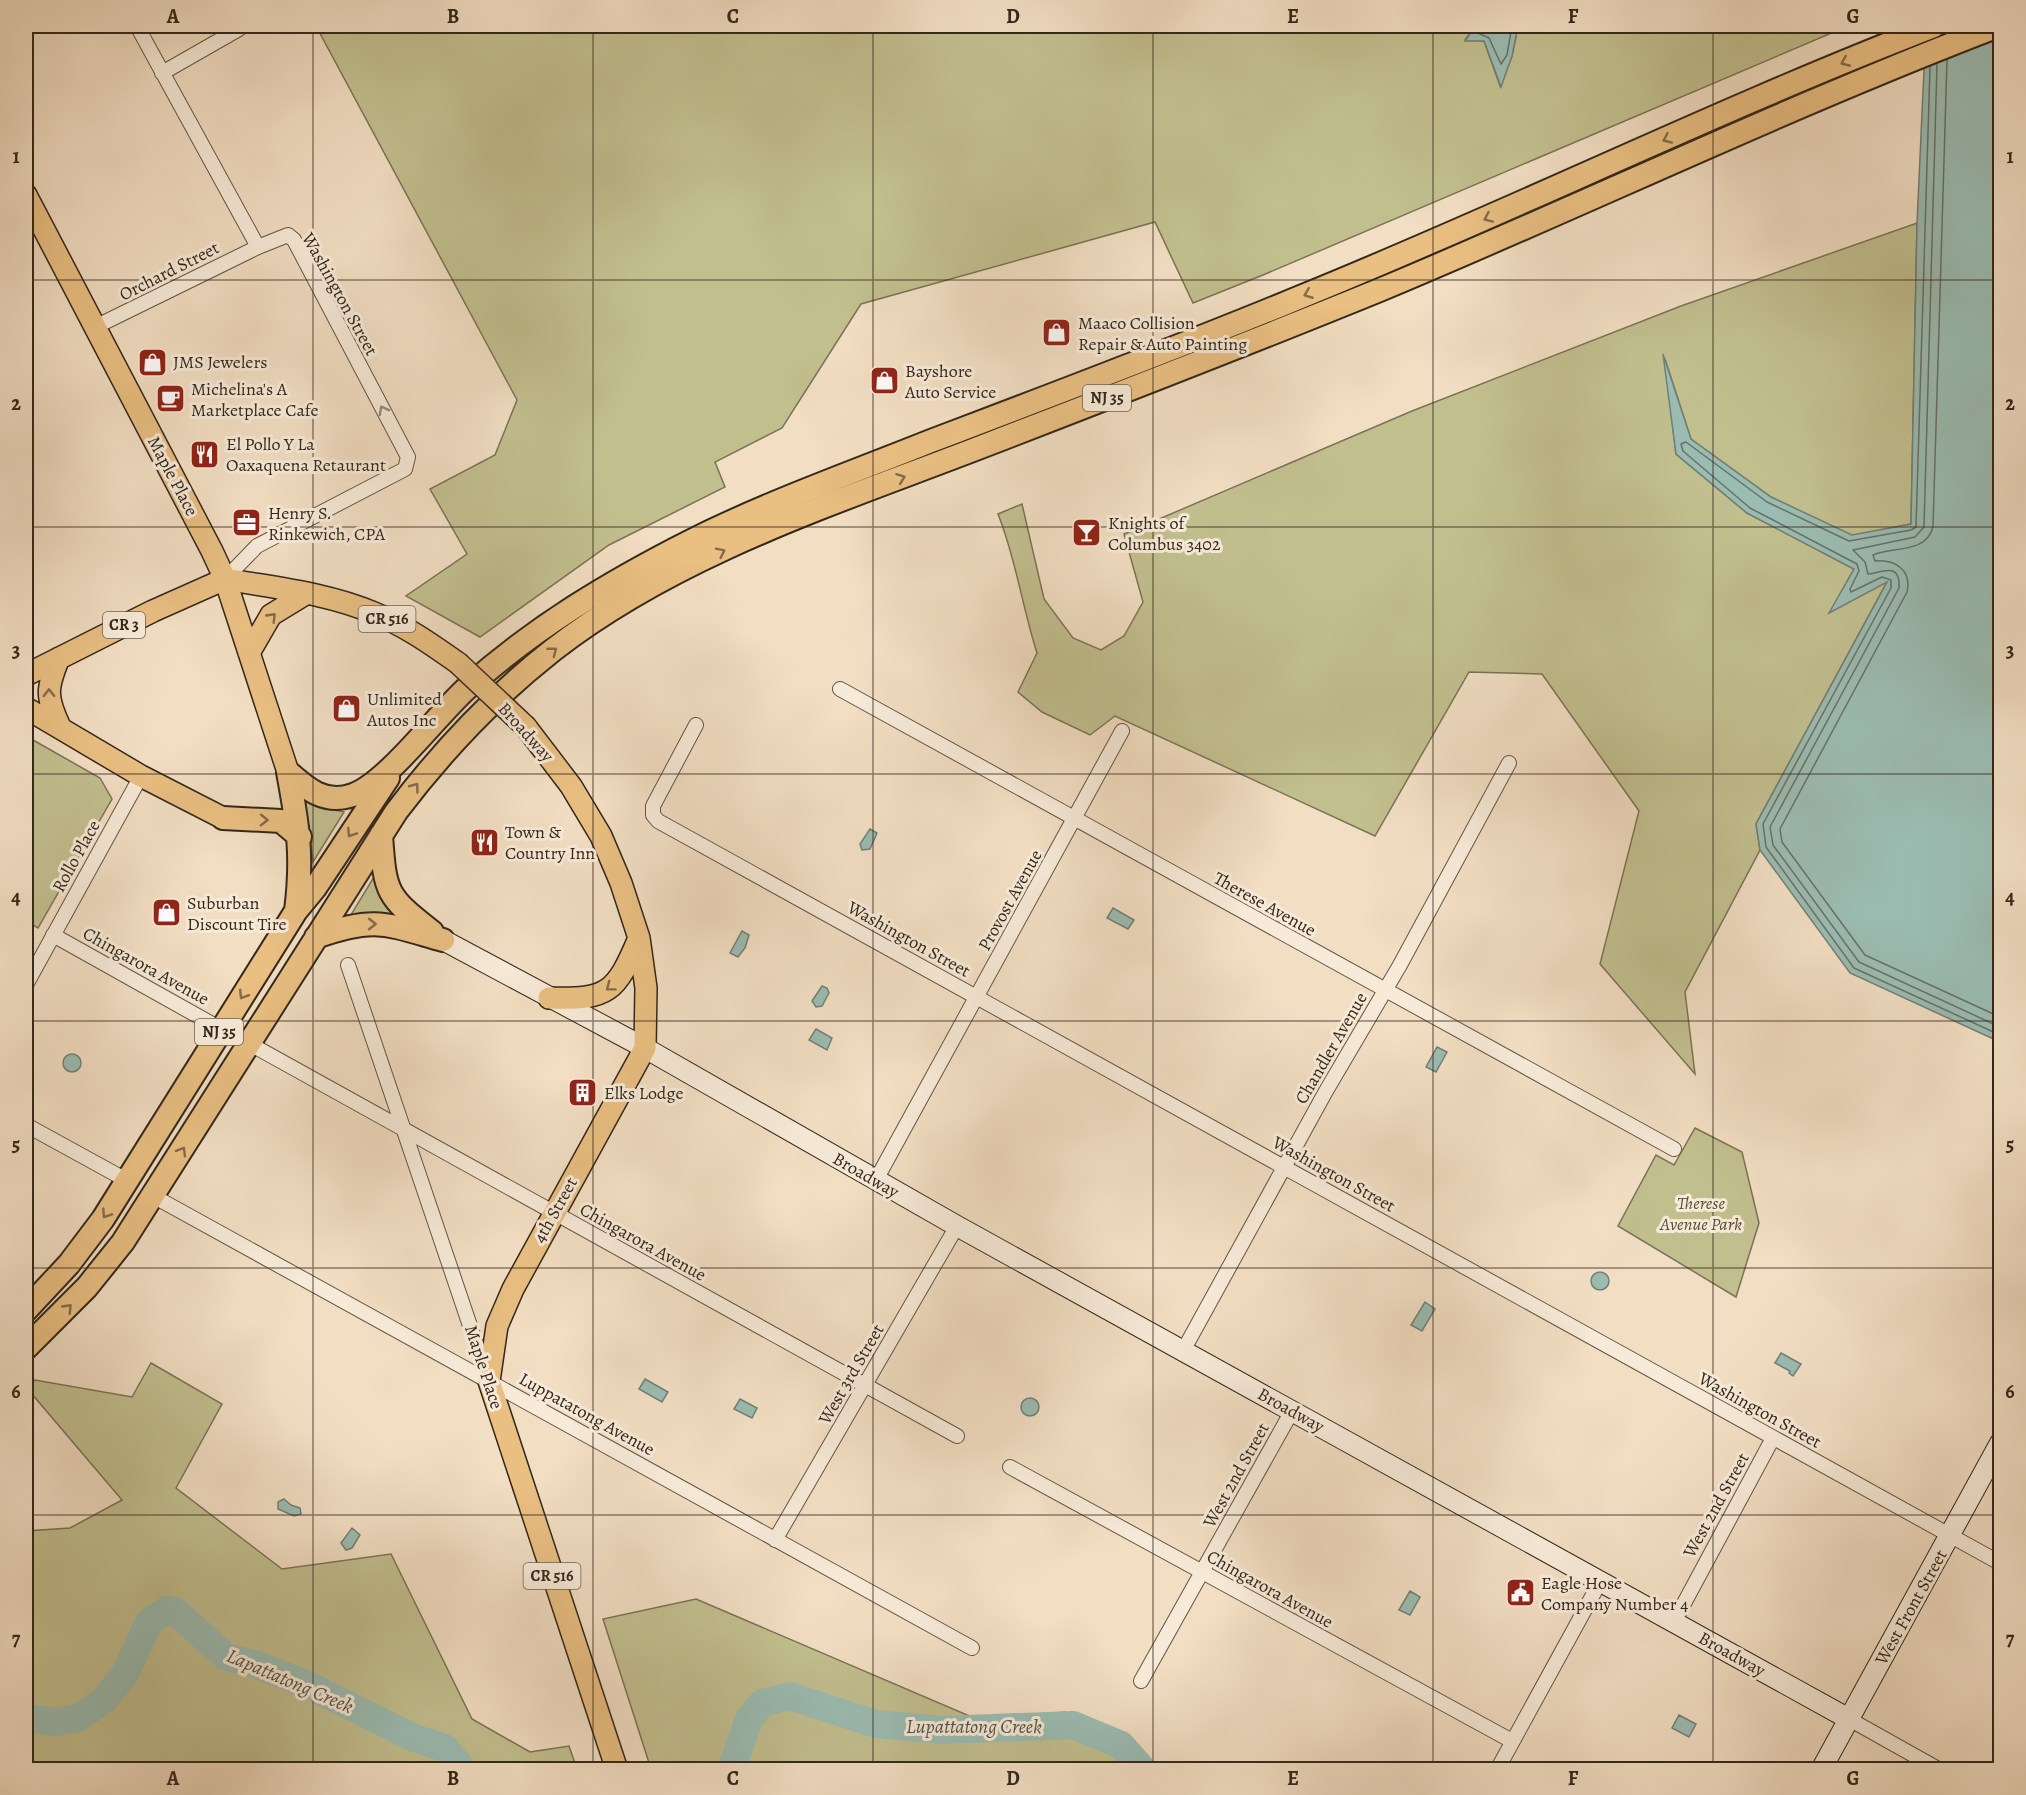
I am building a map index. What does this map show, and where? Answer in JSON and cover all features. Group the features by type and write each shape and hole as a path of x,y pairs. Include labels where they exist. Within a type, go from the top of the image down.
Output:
{"highway":[{"name":"NJ 35","path":"26,1310 69,1264 128,1181 221,1029 297,911 407,750 464,690 534,632 571,606 696,538 830,481 1305,296 1899,39 1934,26"},
{"name":"NJ 35","path":"26,1348 87,1287 123,1242 381,835 445,750 510,686 556,648 600,618 715,555 829,506 1381,289 1902,63 1998,26"},
{"path":"288,772 319,796 342,798 358,793 371,785 407,750"},
{"path":"288,772 300,837 301,869 297,911"},
{"path":"222,818 281,821 300,837"},
{"path":"381,835 384,880 400,907 443,940"},
{"path":"316,938 349,926 368,923 387,924 443,940"}],"main road":[{"name":"Maple Place","path":"26,195 225,579 288,772"},
{"name":"Broadway","path":"225,579 308,593 375,613 429,642 458,663 526,727 572,786 601,836 621,883 639,938 646,988 645,1048"},
{"name":"CR 3","path":"26,675 225,579"},
{"path":"249,653 271,615 308,593"},
{"path":"59,658 48,684 49,705 60,727"},
{"path":"26,708 141,776 222,818"},
{"path":"549,999 579,999 608,990 624,972 639,938"},
{"name":"Broadway","path":"443,940 549,999 645,1048 957,1226 1849,1719"},
{"name":"4th Street","path":"489,1381 497,1326 513,1289 645,1048"},
{"name":"Maple Place","path":"489,1381 617,1770"},
{"name":"West Front Street","path":"1821,1770 2001,1443"}],"street":[{"path":"137,26 258,247"},
{"path":"162,73 239,29"},
{"name":"Washington Street","path":"225,579 257,546 405,469 409,462 294,240 283,235 258,247"},
{"name":"Orchard Street","path":"95,327 258,247"},
{"name":"Therese Avenue","path":"840,689 1674,1149"},
{"name":"Washington Street","path":"696,724 653,806 653,815 658,821 2001,1563"},
{"name":"Provost Avenue","path":"876,1180 1076,819 1122,731"},
{"name":"Chandler Avenue","path":"1183,1351 1509,763"},
{"name":"Rollo Place","path":"26,985 141,776"},
{"name":"Chingarora Avenue","path":"53,935 221,1029"},
{"name":"Maple Place","path":"348,965 489,1381"},
{"name":"Chingarora Avenue","path":"250,1044 957,1436"},
{"path":"26,1125 128,1181"},
{"name":"Luppatatong Avenue","path":"153,1196 972,1648"},
{"name":"West 3rd Street","path":"775,1540 957,1226"},
{"name":"West 2nd Street","path":"1141,1681 1292,1411"},
{"name":"West 2nd Street","path":"1674,1622 1773,1438"},
{"name":"Chingarora Avenue","path":"1010,1467 1512,1741"},
{"path":"1497,1770 1600,1582"},
{"name":"Broadway","path":"1849,1719 1940,1770"}],"green space":[{"path":"316,26 1475,26 1465,40 1484,41 1500,86 1512,56 1518,26 1848,26 1193,303 1155,222 861,304 782,428 715,462 725,487 609,545 480,637 406,596 467,554 430,489 495,455 517,400"},
{"path":"1917,223 1911,524 1852,536 1771,497 1691,439 1665,359 1676,454 1747,513 1854,569 1830,612 1888,580 1756,824 1760,850 1685,992 1695,1074 1600,964 1639,811 1542,674 1469,672 1375,836 1115,716 1090,735 1042,712 1018,692 1037,653 1010,548 998,514 1022,504 1044,599 1073,638 1101,650 1124,636 1143,602 1124,534 1412,411 1681,306"},
{"path":"26,736 100,778 112,799 38,928 26,921"},
{"path":"301,795 316,806 344,812 313,862 309,826 299,797"},
{"path":"377,872 403,920 349,918"},
{"name":"Therese Avenue Park","path":"1695,1128 1742,1152 1759,1223 1736,1297 1618,1226 1656,1155 1674,1165"},
{"path":"151,1363 222,1404 176,1488 282,1569 391,1554 472,1719 530,1752 569,1746 577,1769 26,1769 26,1531 70,1528 122,1500 26,1387 35,1380 132,1397"},
{"path":"696,1599 981,1721 1065,1712 1129,1740 1151,1769 651,1769 603,1619"}],"water":[{"path":"1475,26 1518,26 1512,56 1501,87 1484,41 1465,41"},
{"path":"1926,26 2000,26 2000,1042 1850,973 1760,850 1756,824 1887,582 1829,613 1854,569 1747,513 1676,454 1663,354 1691,439 1771,497 1852,535 1911,524 1917,223"},
{"path":"870,829 877,833 870,849 862,850 860,844"},
{"path":"1113,908 1134,920 1128,929 1107,918"},
{"path":"742,931 749,935 745,948 738,957 730,953"},
{"path":"822,986 827,988 829,993 822,1006 816,1007 812,1001"},
{"path":"816,1029 832,1038 827,1050 809,1040"},
{"path":"1437,1047 1447,1052 1436,1072 1426,1067"},
{"path":"72,1054 78,1057 81,1063 78,1069 72,1072 66,1069 63,1063 66,1057"},
{"path":"1600,1272 1606,1275 1609,1281 1606,1287 1600,1290 1594,1287 1591,1281 1594,1275"},
{"path":"1425,1302 1435,1309 1422,1331 1411,1325"},
{"path":"1781,1353 1801,1364 1793,1376 1789,1373 1790,1371 1775,1363"},
{"path":"645,1379 668,1392 662,1402 639,1389"},
{"path":"1030,1398 1036,1401 1039,1407 1036,1413 1030,1416 1024,1413 1021,1407 1024,1401"},
{"path":"740,1399 757,1408 752,1418 734,1409"},
{"path":"284,1499 300,1508 301,1514 294,1516 278,1509 278,1502"},
{"path":"352,1528 360,1535 352,1548 346,1550 341,1543"},
{"path":"1410,1591 1420,1597 1410,1615 1399,1610"},
{"path":"1679,1715 1696,1724 1689,1737 1672,1728"}],"waterway":[{"name":"Lapattatong Creek","path":"26,1718 56,1722 78,1718 103,1701 125,1674 149,1622 167,1610 175,1611 226,1657 255,1664 306,1684 414,1738 445,1748 463,1770"},
{"name":"Lupattatong Creek","path":"731,1770 749,1719 762,1703 790,1696 876,1724 942,1730 1073,1725 1121,1745 1143,1770"}],"place":[{"name":"Maaco Collision Repair & Auto Painting","path":"1057,333"},
{"name":"JMS Jewelers","path":"152,362"},
{"name":"Bayshore Auto Service","path":"884,381"},
{"name":"Michelina's A Marketplace Cafe","path":"170,399"},
{"name":"El Pollo Y La Oaxaquena Retaurant","path":"205,454"},
{"name":"Henry S. Rinkewich, CPA","path":"247,523"},
{"name":"Knights of Columbus 3402","path":"1087,533"},
{"name":"Unlimited Autos Inc","path":"346,709"},
{"name":"Town & Country Inn","path":"484,842"},
{"name":"Suburban Discount Tire","path":"166,913"},
{"name":"Elks Lodge","path":"583,1093"},
{"name":"Eagle Hose Company Number 4","path":"1520,1593"}]}
